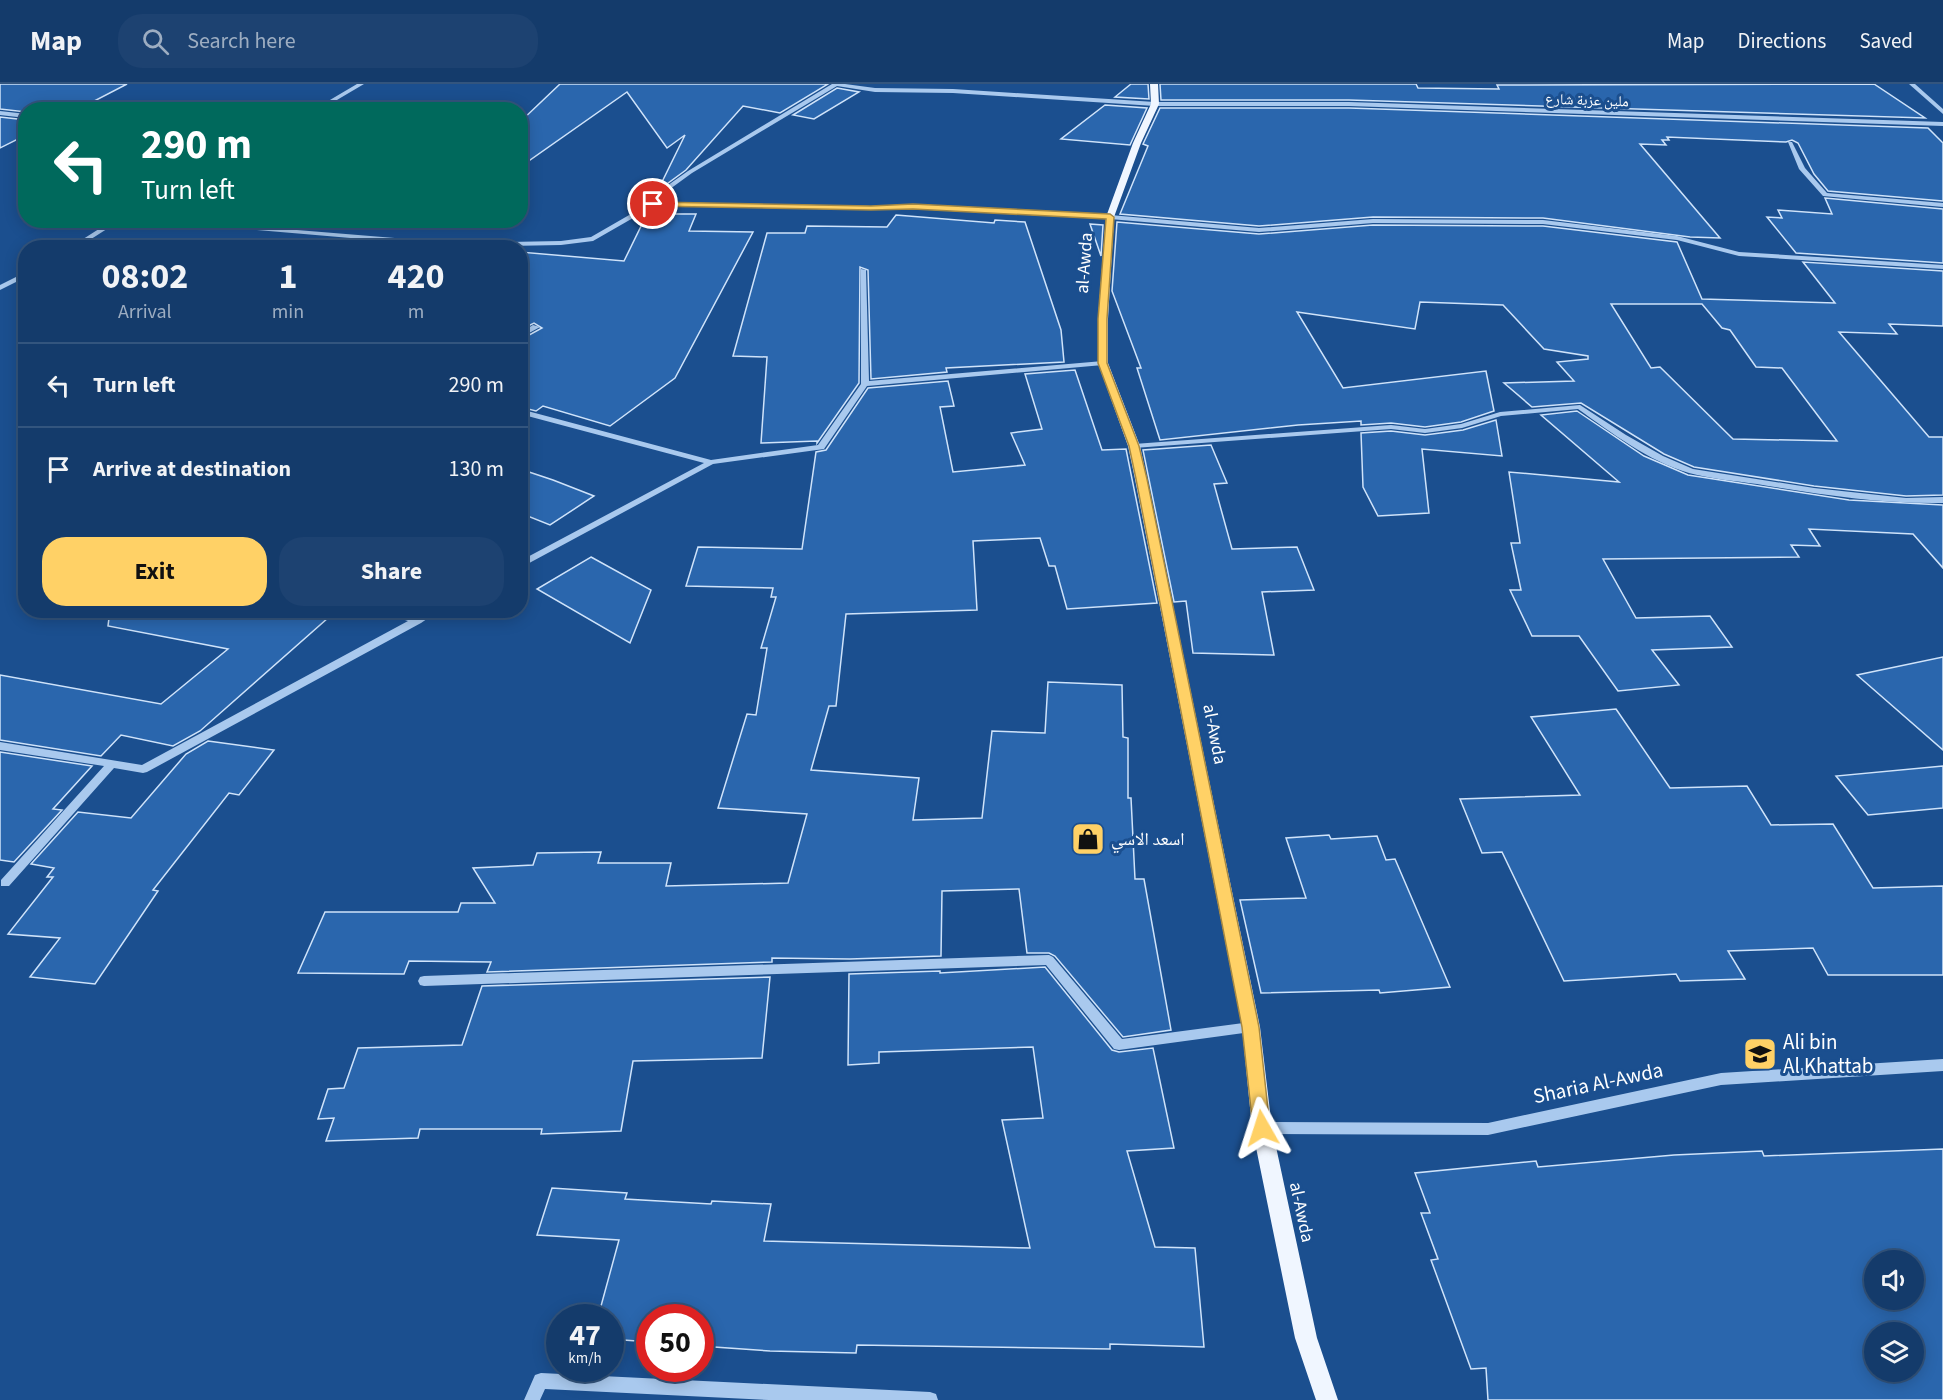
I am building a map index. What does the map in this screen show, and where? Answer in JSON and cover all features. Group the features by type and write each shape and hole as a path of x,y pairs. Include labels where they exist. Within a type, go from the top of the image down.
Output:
{"main road":[{"name":"al-Awda","path":"1154,84 1155,104 1137,143 1110,217 1103,319 1103,363 1134,446 1251,1027 1262,1128 1306,1338 1327,1400"}],"street":[{"path":"329,102 361,84"},
{"path":"653,204 656,195 690,172 836,84"},
{"name":"ملين عزبة شارع","path":"836,84 875,90 953,91 1155,104 1349,104 1943,124"},
{"path":"1912,84 1943,112"},
{"path":"0,113 18,115"},
{"path":"1790,142 1802,169 1825,195 1943,205"},
{"path":"528,244 593,239 653,204 913,207 1110,217 1259,230 1373,221 1543,222 1677,238 1739,254 1943,267"},
{"path":"85,240 105,228"},
{"path":"245,228 394,240"},
{"path":"528,561 711,462 821,447 865,384 863,270"},
{"path":"0,288 18,278"},
{"path":"528,332 536,327"},
{"path":"865,384 1103,363"},
{"path":"1134,446 1391,427 1425,431 1462,426 1500,414 1580,407 1660,459 1691,471 1814,491 1906,501 1943,500"},
{"path":"528,413 711,462"},
{"path":"407,618 418,621"},
{"path":"0,746 143,769 423,618"},
{"path":"5,883 112,764"},
{"path":"424,981 1049,960 1119,1046 1251,1027"},
{"name":"Sharia Al-Awda","path":"1262,1128 1488,1129 1721,1078 1943,1065"},
{"path":"532,1400 541,1381 930,1400"}],"building":[{"path":"0,84 127,84 92,102 18,102 18,111 0,109"},
{"path":"560,84 828,84 780,113 743,106 686,170 664,186 661,184 685,135 667,148 627,92 528,161 528,114"},
{"path":"1131,84 1148,84 1149,99 1115,97"},
{"path":"1160,84 1416,84 1418,88 1499,89 1497,85 1874,84 1925,118 1349,100 1161,100"},
{"path":"837,88 859,92 814,119 793,115"},
{"path":"1105,105 1147,108 1130,145 1061,139"},
{"path":"1160,108 1349,108 1928,128 1943,143 1943,201 1828,191 1814,174 1798,143 1792,140 1786,142 1667,137 1669,140 1662,140 1666,145 1640,144 1720,238 1690,237 1543,218 1373,217 1259,226 1120,214 1148,146 1143,144"},
{"path":"0,117 18,119 18,139 0,148"},
{"path":"1825,198 1943,209 1943,263 1796,253 1767,217 1782,218 1778,210 1832,214"},
{"path":"647,214 696,214 689,231 753,232 675,378 610,426 543,406 536,411 528,409 528,336 542,328 534,323 528,326 528,253 624,261"},
{"path":"896,215 994,223 995,220 1025,222 1061,330 1064,362 946,368 947,372 871,379 868,270 860,267 859,383 817,443 817,441 761,443 767,357 733,356 767,233 805,233 807,226 887,227"},
{"path":"1117,222 1259,234 1373,225 1543,226 1677,242 1702,299 1835,303 1803,262 1943,271 1943,326 1889,324 1897,334 1839,332 1929,437 1943,437 1943,495 1906,496 1814,486 1694,467 1664,454 1581,403 1532,407 1504,383 1574,381 1557,362 1588,359 1588,356 1544,349 1503,305 1420,302 1415,329 1297,312 1343,388 1486,371 1494,411 1461,422 1425,427 1391,423 1361,425 1361,421 1298,425 1160,440 1137,368 1141,368 1112,291","holes":["1611,304 1702,304 1722,328 1730,330 1756,367 1782,368 1837,441 1733,439 1660,367 1651,368"]},
{"path":"1090,224 1103,225 1101,256"},
{"path":"1075,370 1102,450 1126,449 1157,603 1067,609 1055,566 1049,566 1040,538 973,541 977,610 846,614 836,706 829,706 811,770 919,778 913,820 982,818 992,731 1045,733 1048,682 1122,685 1123,737 1128,738 1128,798 1131,798 1135,879 1144,879 1171,1030 1123,1037 1055,956 1049,953 1027,953 1019,889 942,891 941,956 850,959 772,958 772,962 487,972 491,962 409,961 404,974 298,973 325,912 458,912 461,903 495,903 473,868 533,865 537,853 601,852 598,863 671,863 666,886 788,883 807,814 718,808 747,714 756,715 767,648 761,648 776,597 771,597 773,588 686,586 698,547 802,549 816,452 826,450 868,388 948,381 954,406 940,407 953,472 1025,465 1011,433 1042,429 1025,374"},
{"path":"1577,411 1644,456 1688,475 1849,500 1943,505 1943,568 1913,534 1809,529 1820,546 1791,545 1799,557 1603,559 1636,618 1710,616 1732,647 1652,650 1679,685 1618,691 1579,636 1532,636 1510,590 1521,590 1511,543 1520,543 1509,472 1619,482 1541,415"},
{"path":"1496,420 1502,456 1422,449 1429,513 1378,516 1363,487 1361,433 1391,431 1425,435 1463,430"},
{"path":"1211,445 1227,483 1214,484 1232,549 1297,547 1314,590 1262,592 1274,655 1193,653 1186,601 1174,602 1143,450"},
{"path":"528,472 594,496 550,525 528,516"},
{"path":"591,557 651,590 630,643 537,589"},
{"path":"109,618 328,618 200,731 173,746 121,735 101,756 0,740 0,675 161,704 228,649 108,626"},
{"path":"1943,657 1943,750 1857,675"},
{"path":"1616,709 1670,788 1747,786 1771,825 1833,824 1873,888 1943,886 1943,975 1828,975 1813,948 1728,951 1745,979 1680,981 1676,974 1564,981 1502,852 1482,853 1460,799 1580,795 1531,717"},
{"path":"208,741 274,750 239,795 229,793 153,890 158,891 95,984 30,977 60,938 8,934 53,877 47,877 54,868 31,864 78,812 131,818 186,754"},
{"path":"0,752 92,766 53,809 62,810 14,862 0,860"},
{"path":"1943,766 1943,808 1868,815 1836,776"},
{"path":"1329,835 1331,839 1377,836 1386,860 1395,859 1450,987 1380,993 1379,990 1261,993 1240,900 1306,898 1286,838"},
{"path":"1045,967 1112,1050 1119,1052 1153,1048 1174,1148 1127,1151 1155,1247 1195,1248 1204,1347 1110,1344 1110,1349 857,1345 856,1353 714,1347 714,1304 636,1304 636,1341 624,1340 624,1304 602,1304 619,1240 537,1235 552,1188 627,1193 625,1199 711,1204 712,1201 771,1204 764,1241 1030,1248 1002,1120 1043,1118 1033,1047 879,1052 879,1063 848,1065 849,974 940,971 940,973"},
{"path":"770,977 762,1058 633,1061 621,1131 541,1134 542,1129 420,1129 418,1138 326,1141 334,1118 318,1119 328,1089 344,1088 358,1048 462,1045 482,986"},
{"path":"1943,1149 1943,1400 1488,1400 1486,1368 1471,1369 1431,1260 1438,1259 1421,1213 1430,1213 1415,1173 1536,1161 1538,1167 1674,1155 1762,1151 1764,1156"}],"place":[{"name":"اسعد الاسي","path":"1088,839"},
{"name":"Ali bin Al Khattab","path":"1760,1054"}],"route":[{"path":"653,204 913,207 1110,217 1103,319 1103,363 1134,446 1142,479 1251,1027 1262,1128"}]}
